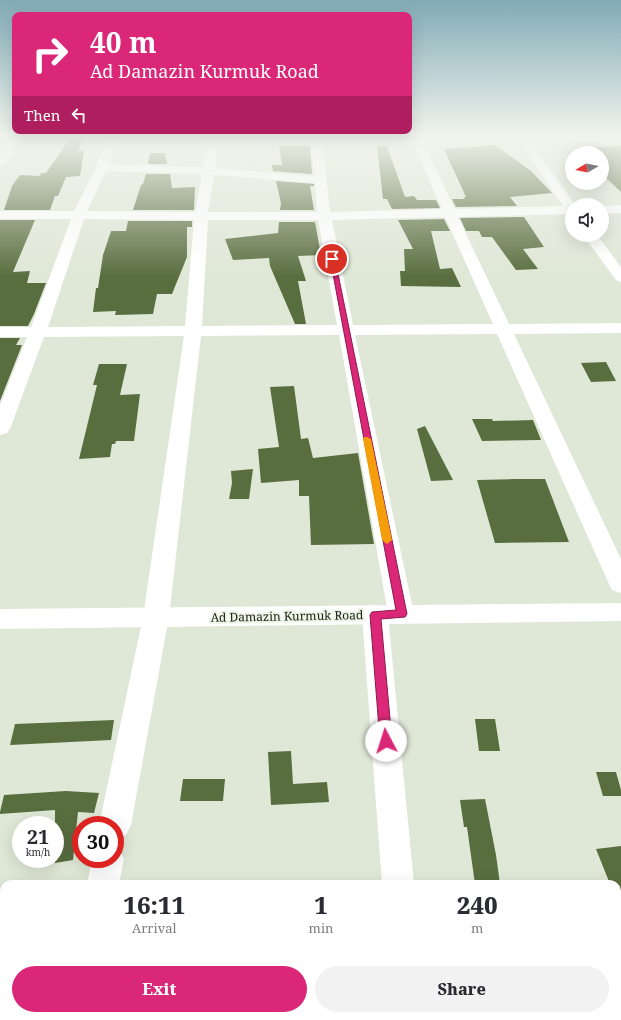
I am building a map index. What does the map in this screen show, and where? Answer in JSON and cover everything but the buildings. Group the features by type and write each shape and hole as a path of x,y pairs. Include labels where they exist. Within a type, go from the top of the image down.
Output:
{"main road":[{"path":"0,429 38,332 79,215 95,183"},
{"path":"117,816 156,617 193,330 201,216 206,183"},
{"path":"320,183 324,216 345,330 388,614 398,880"},
{"path":"436,183 621,584"},
{"path":"553,183 565,200"},
{"path":"609,210 621,209"},
{"path":"0,215 324,216 565,210"},
{"path":"595,242 621,277"},
{"path":"0,332 193,330 503,330 621,328"},
{"name":"Ad Damazin Kurmuk Road","path":"0,619 621,612"},
{"path":"104,880 106,868"}],"slow traffic":[{"path":"367,439 387,540"}],"route":[{"path":"332,259 402,614 375,615 386,741"}]}
